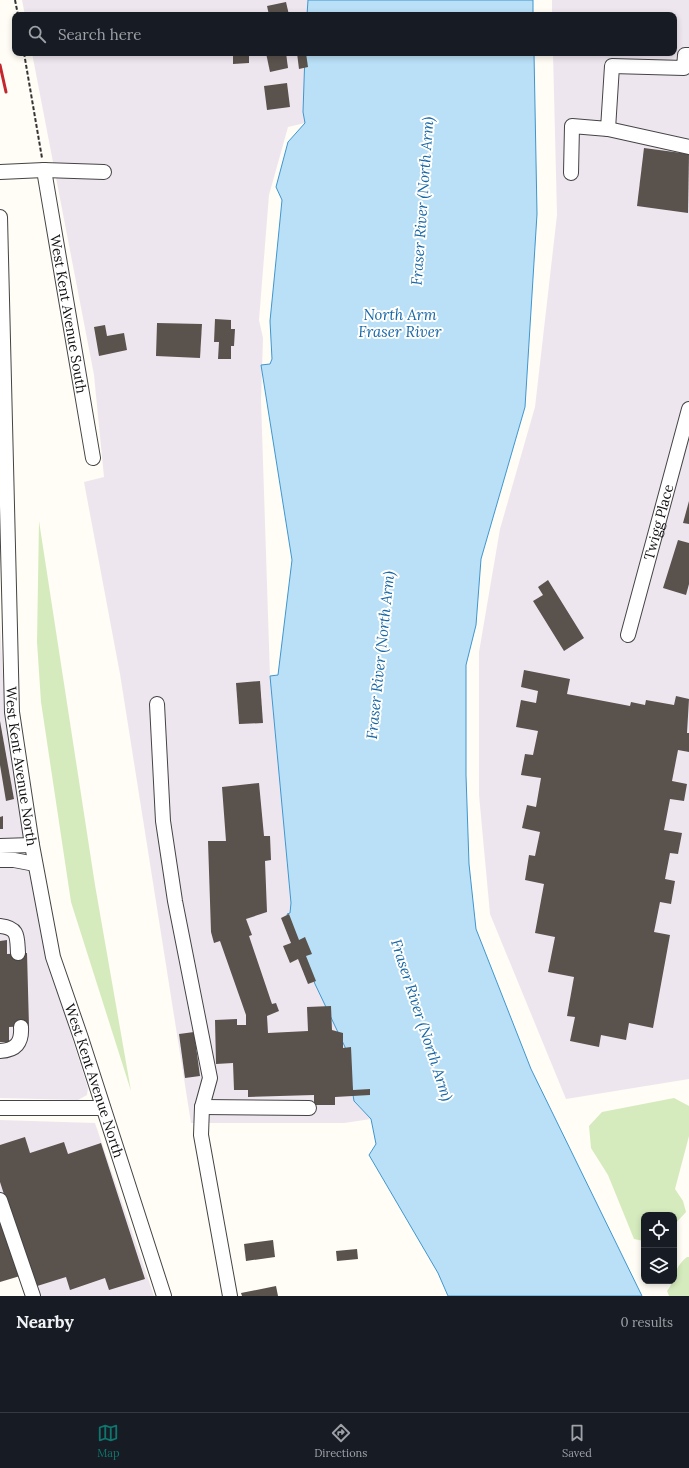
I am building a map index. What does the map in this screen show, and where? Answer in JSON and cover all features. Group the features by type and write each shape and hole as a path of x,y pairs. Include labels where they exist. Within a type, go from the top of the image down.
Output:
{"street":[{"path":"608,129 612,66 684,68 685,54 689,55"},
{"path":"571,173 572,126 608,129 689,147"},
{"path":"0,172 44,170 104,172"},
{"name":"West Kent Avenue South","path":"44,170 93,458"},
{"name":"West Kent Avenue North","path":"0,217 4,552 12,712 32,845 53,957 164,1296"},
{"name":"Twigg Place","path":"628,635 689,409"},
{"path":"157,704 163,821 175,901 210,1078 202,1107 202,1135 230,1296"},
{"path":"0,846 32,845"},
{"path":"0,860 14,860 36,864"},
{"path":"0,926 6,926 14,931 17,936 18,953"},
{"path":"0,1051 14,1049 18,1045 21,1027"},
{"path":"202,1107 309,1108"},
{"path":"0,1108 103,1108"},
{"path":"0,1200 33,1296"}],"path":[{"path":"15,0 17,12"},
{"path":"25,56 44,170"}],"shaded area":[{"path":"22,0 308,0 307,12 24,12"},
{"path":"552,0 689,0 689,1079 566,1099 490,914 479,795 479,652 500,529 535,407 557,215 553,56 677,56 677,12 552,12"},
{"path":"33,56 305,56 303,112 305,123 288,127 269,195 259,320 263,338 261,400 270,676 291,903 290,913 287,914 345,1047 354,1101 371,1119 344,1123 191,1123 120,674 84,482 104,477 94,375"},
{"path":"0,621 5,714 40,927 47,959 88,1088 87,1095 78,1100 0,1098"},
{"path":"0,1120 95,1123 154,1296 33,1296 0,1200"}],"green space":[{"path":"39,521 95,885 131,1091 71,902 41,702 37,642"},
{"path":"674,1098 689,1106 689,1136 675,1189 683,1201 686,1212 677,1222 677,1212 641,1212 641,1240 634,1239 608,1175 591,1148 589,1126 602,1112"},
{"path":"689,1257 689,1296 669,1296 667,1291 671,1284 677,1284 677,1269 682,1261"}],"water":[{"path":"308,0 533,0 533,12 307,12"},
{"name":"North Arm Fraser River","path":"305,56 534,56 537,214 525,407 481,559 476,625 466,665 466,775 469,864 476,929 531,1069 642,1296 448,1296 438,1273 369,1155 376,1144 371,1119 354,1101 345,1047 315,984 287,914 290,913 291,903 270,676 278,675 292,560 261,365 270,364 272,359 270,321 282,200 276,187 288,142 305,123 303,112"}],"building":[{"path":"286,2 288,12 268,12 267,6"},
{"path":"233,56 249,56 249,63 233,64"},
{"path":"267,56 286,56 288,68 270,72"},
{"path":"297,56 306,56 308,67 299,69"},
{"path":"287,83 290,107 267,110 264,86"},
{"path":"644,148 689,154 688,213 637,206"},
{"path":"215,319 231,320 231,329 235,329 234,346 231,346 231,359 218,359 219,342 214,342"},
{"path":"157,323 202,324 200,358 156,356"},
{"path":"105,325 107,336 124,333 127,350 99,356 94,327"},
{"path":"689,501 689,524 683,523"},
{"path":"678,540 689,543 689,584 686,595 663,588"},
{"path":"548,580 584,638 564,651 533,601 543,595 538,587"},
{"path":"524,670 570,679 567,694 630,706 631,702 645,705 646,700 674,705 676,696 689,699 687,733 689,733 689,752 678,750 672,781 687,784 684,801 670,799 664,830 682,833 678,854 670,853 665,879 675,881 671,904 660,902 654,932 670,935 653,1028 629,1023 626,1040 601,1035 599,1047 570,1041 575,1017 567,1016 574,977 548,972 555,937 535,933 544,884 525,880 529,855 535,856 540,832 522,828 527,805 536,807 541,778 521,775 525,754 533,755 538,731 516,727 521,700 536,703 538,691 521,687"},
{"path":"260,681 263,723 239,724 236,683"},
{"path":"0,721 14,799 6,801 0,765"},
{"path":"259,783 264,836 270,836 271,860 265,861 267,912 246,919 252,935 249,936 272,1004 276,1003 279,1011 267,1016 268,1033 308,1031 307,1007 331,1006 332,1030 343,1033 343,1048 351,1047 353,1090 370,1089 370,1095 335,1097 335,1105 314,1105 314,1095 248,1097 248,1090 234,1090 233,1063 216,1064 215,1020 237,1019 237,1025 246,1025 246,1015 220,941 214,943 211,932 208,841 226,841 222,787"},
{"path":"3,816 3,829 0,829 0,817"},
{"path":"289,914 299,940 305,937 312,954 306,956 316,981 308,984 298,959 290,963 283,946 291,943 281,918"},
{"path":"7,940 7,954 27,953 29,1026 9,1027 9,1042 0,1042 0,941"},
{"path":"194,1032 200,1076 185,1078 179,1034"},
{"path":"25,1137 30,1153 64,1142 68,1154 101,1143 145,1279 109,1290 105,1278 70,1290 66,1277 34,1287 0,1182 0,1145"},
{"path":"0,1215 20,1276 0,1282"},
{"path":"273,1240 275,1257 246,1261 244,1244"},
{"path":"357,1249 358,1259 337,1261 336,1251"},
{"path":"276,1286 278,1296 242,1296 241,1293"}],"railway":[{"path":"0,65 6,92"}],"water label":[{"name":"Fraser River (North Arm)","path":"422,201"},
{"name":"Fraser River (North Arm)","path":"380,655"},
{"name":"Fraser River (North Arm)","path":"422,1020"}]}
